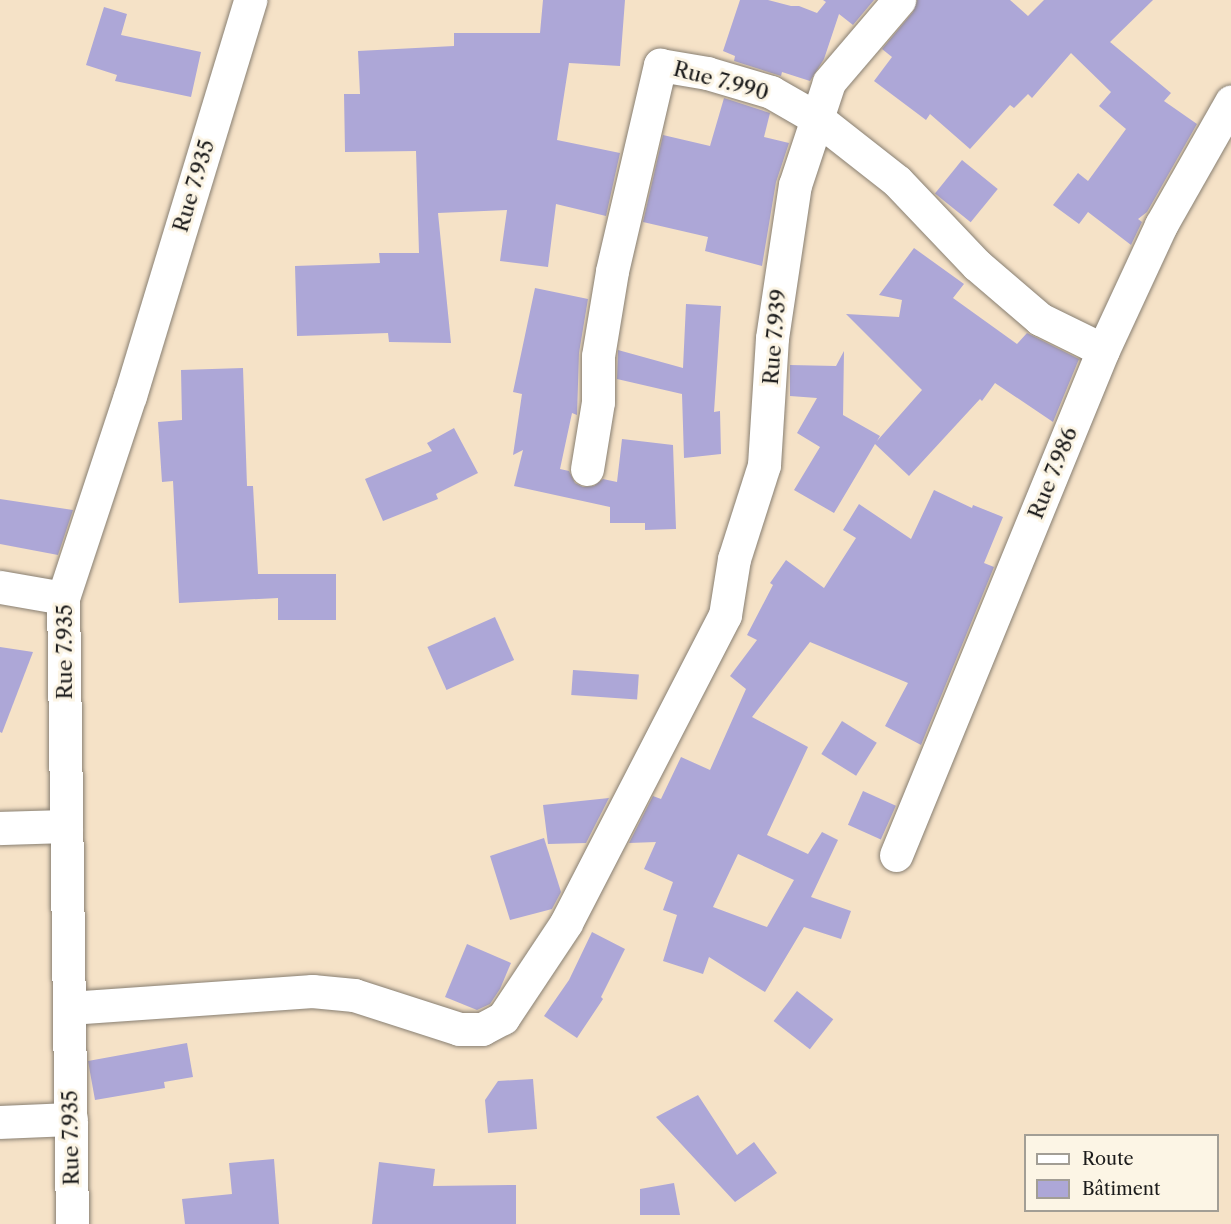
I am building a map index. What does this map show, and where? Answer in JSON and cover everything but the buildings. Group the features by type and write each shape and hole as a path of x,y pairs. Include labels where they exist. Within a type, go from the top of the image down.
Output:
{"street":[{"name":"Rue 7.935","path":"72,1224 63,598 130,396 250,0"},
{"name":"Rue 7.939","path":"69,1008 312,991 354,995 459,1029 482,1029 503,1018 566,923 725,615 734,559 764,465 772,338 795,185 829,82 899,0"},
{"name":"Rue 7.990","path":"587,470 598,402 598,356 612,271 660,65 707,73 771,92 818,119 897,181 976,265 1040,319 1103,351"},
{"name":"Rue 7.986","path":"896,855 1103,351 1161,225 1231,102"},
{"path":"0,586 63,598"},
{"path":"0,828 66,826"},
{"path":"0,1122 70,1119"}]}
